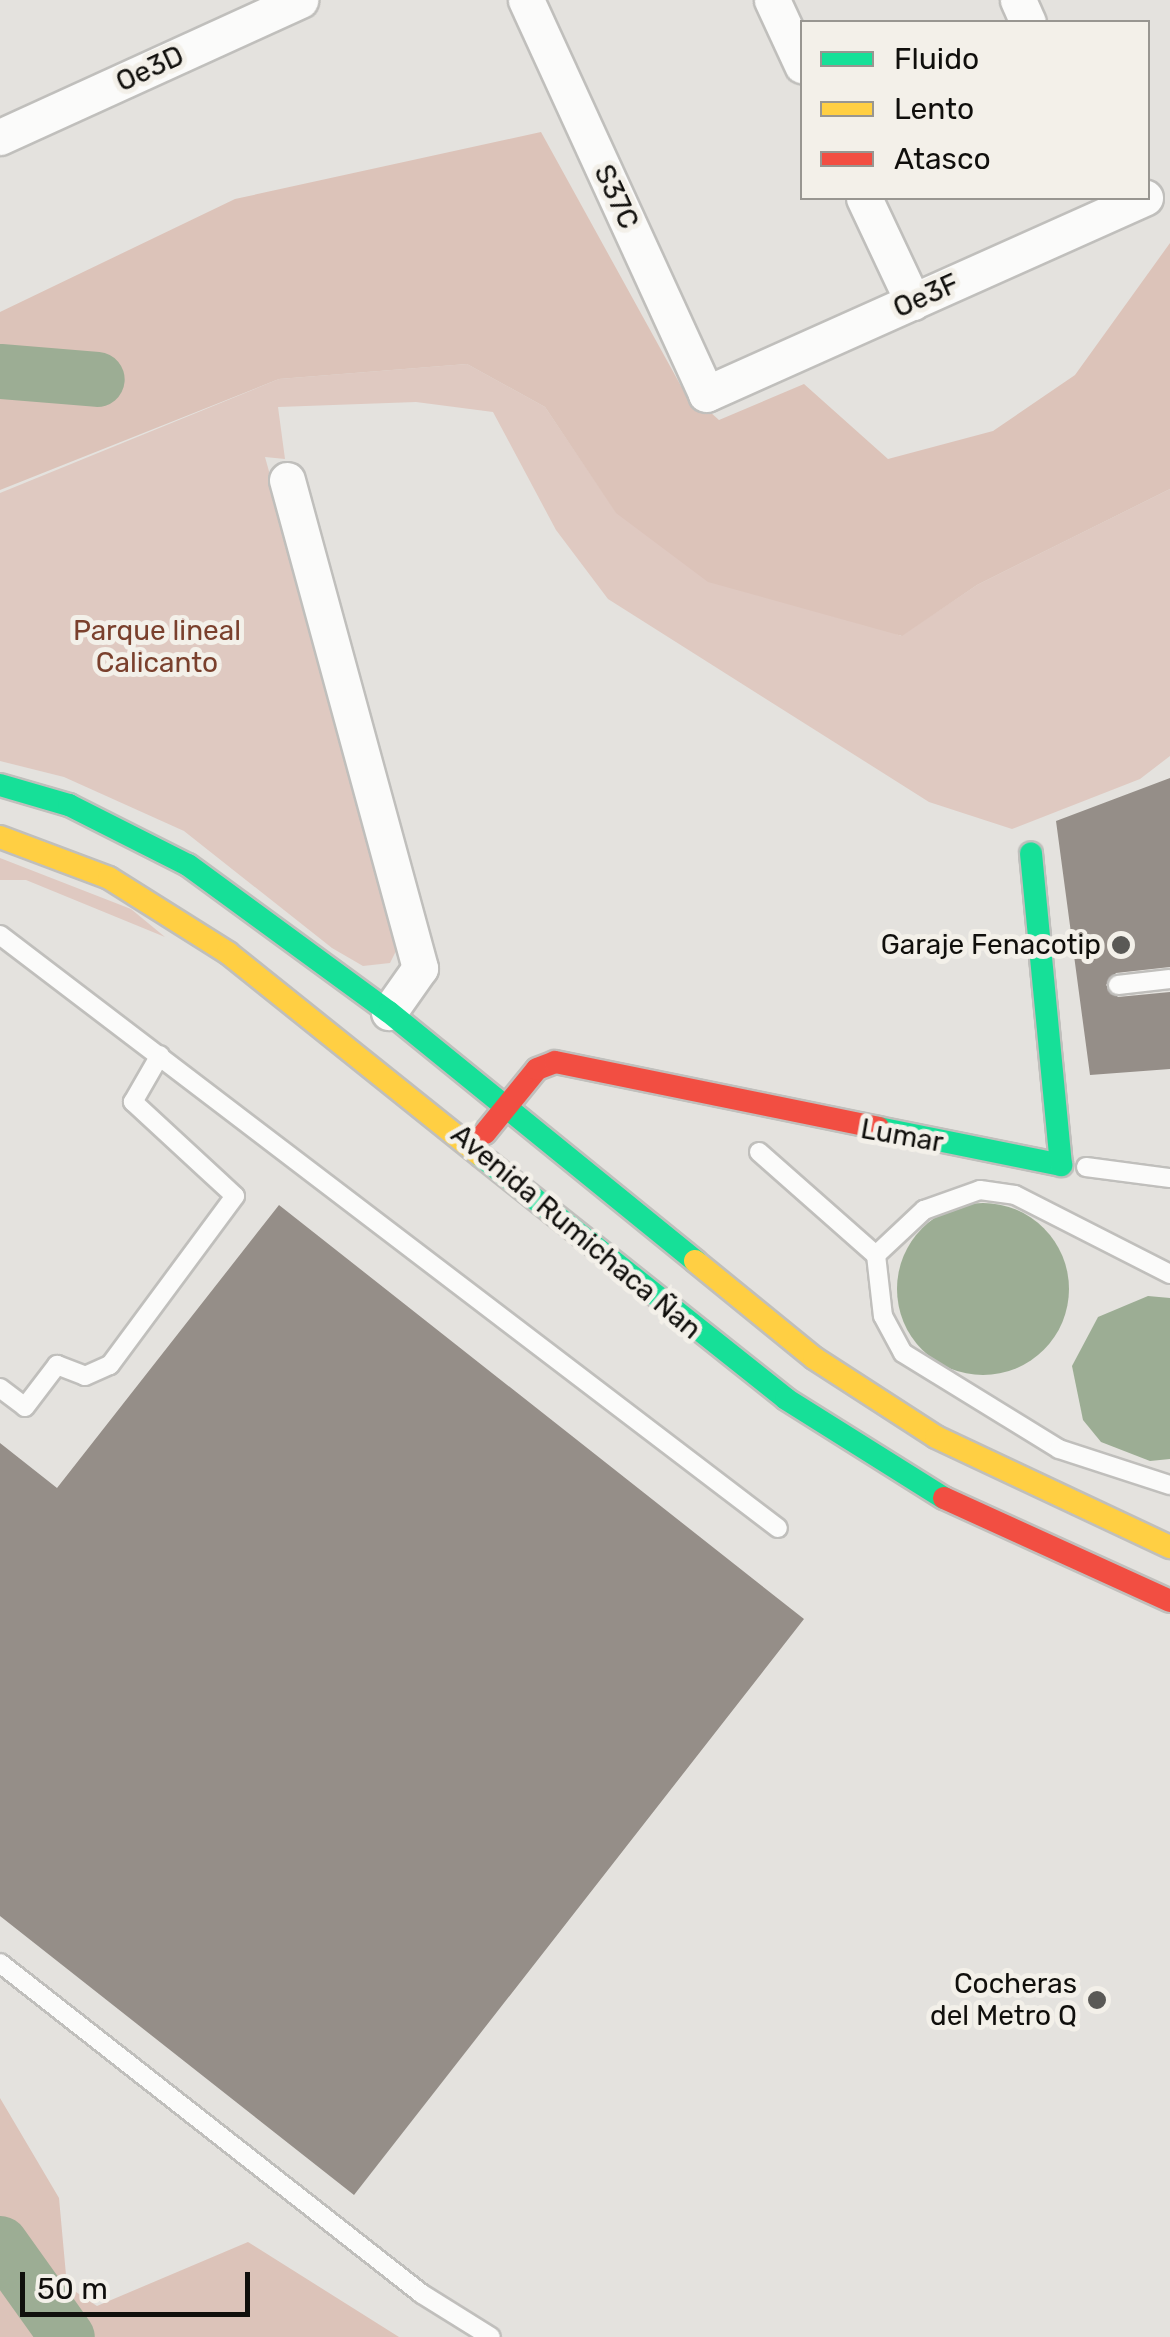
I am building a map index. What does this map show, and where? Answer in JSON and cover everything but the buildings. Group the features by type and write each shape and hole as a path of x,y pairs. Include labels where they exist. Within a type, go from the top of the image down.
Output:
{"main road":[{"name":"Avenida Rumichaca Ñan","path":"0,785 69,805 188,865 389,1012 814,1358 936,1437 1170,1548"},
{"name":"Avenida Rumichaca Ñan","path":"0,837 162,908 474,1148 801,1409 911,1481 1096,1574 1170,1601"},
{"path":"1031,853 1074,1166"},
{"name":"Lumar","path":"474,1148 505,1107 555,1062 1074,1166"}],"street":[{"name":"Oe3D","path":"0,137 300,0"},
{"name":"S37C","path":"526,0 706,394"},
{"path":"772,0 800,61"},
{"path":"865,200 913,302"},
{"name":"Oe3F","path":"706,394 1129,201"},
{"path":"288,480 420,968 389,1012"}],"lane":[{"path":"0,935 778,1528"},
{"path":"1118,985 1170,979"},
{"path":"0,1388 25,1407 57,1364 85,1376 110,1365 235,1196 133,1102 160,1055"},
{"path":"760,1152 876,1254 882,1316 903,1353 1059,1450 1170,1485"},
{"path":"1074,1166 1170,1178"},
{"path":"876,1254 924,1210 980,1190 1015,1195 1170,1274"},
{"path":"0,1964 422,2294 491,2337"}],"green space":[{"name":"Parque lineal Calicanto","path":"467,364 545,407 616,512 901,636 977,585 1170,489 1170,756 1140,779 1012,829 929,802 608,599 556,530 493,412 416,402 278,407 285,459 265,457 400,943 390,963 363,966 332,948 184,831 64,777 0,761 0,493 279,379"},
{"path":"0,858 131,909 165,937 26,880 0,880"}],"shaded area":[{"path":"541,132 681,386 719,420 804,384 888,459 993,431 1075,375 1170,243 1170,489 977,585 902,636 708,582 616,513 545,407 467,364 279,379 0,490 0,312 235,199"},
{"path":"983,1203 1016,1209 1044,1228 1063,1256 1069,1289 1063,1322 1044,1350 1016,1369 983,1375 950,1369 922,1350 903,1322 897,1289 903,1256 922,1228 950,1209"},
{"path":"1148,1296 1170,1298 1170,1459 1150,1461 1101,1442 1083,1420 1072,1366 1098,1317"},
{"path":"0,2098 59,2198 67,2286 97,2306 248,2242 399,2337 0,2337"}],"waterway":[{"path":"0,371 97,379"},
{"path":"0,2243 67,2337"}],"traffic: fast":[{"path":"0,785 69,805 188,865 389,1012 695,1261"},
{"path":"878,1128 1061,1165 1031,853"},
{"path":"481,1156 786,1399 944,1498"}],"traffic: slow":[{"path":"0,837 109,878 228,953 481,1156"},
{"path":"695,1261 814,1358 936,1437 1170,1547"}],"traffic: jam":[{"path":"485,1133 537,1069 555,1062 878,1128"},
{"path":"944,1498 1170,1601"}],"place":[{"name":"Garaje Fenacotip","path":"1121,945"},
{"name":"Cocheras del Metro Q","path":"1097,2000"}]}
